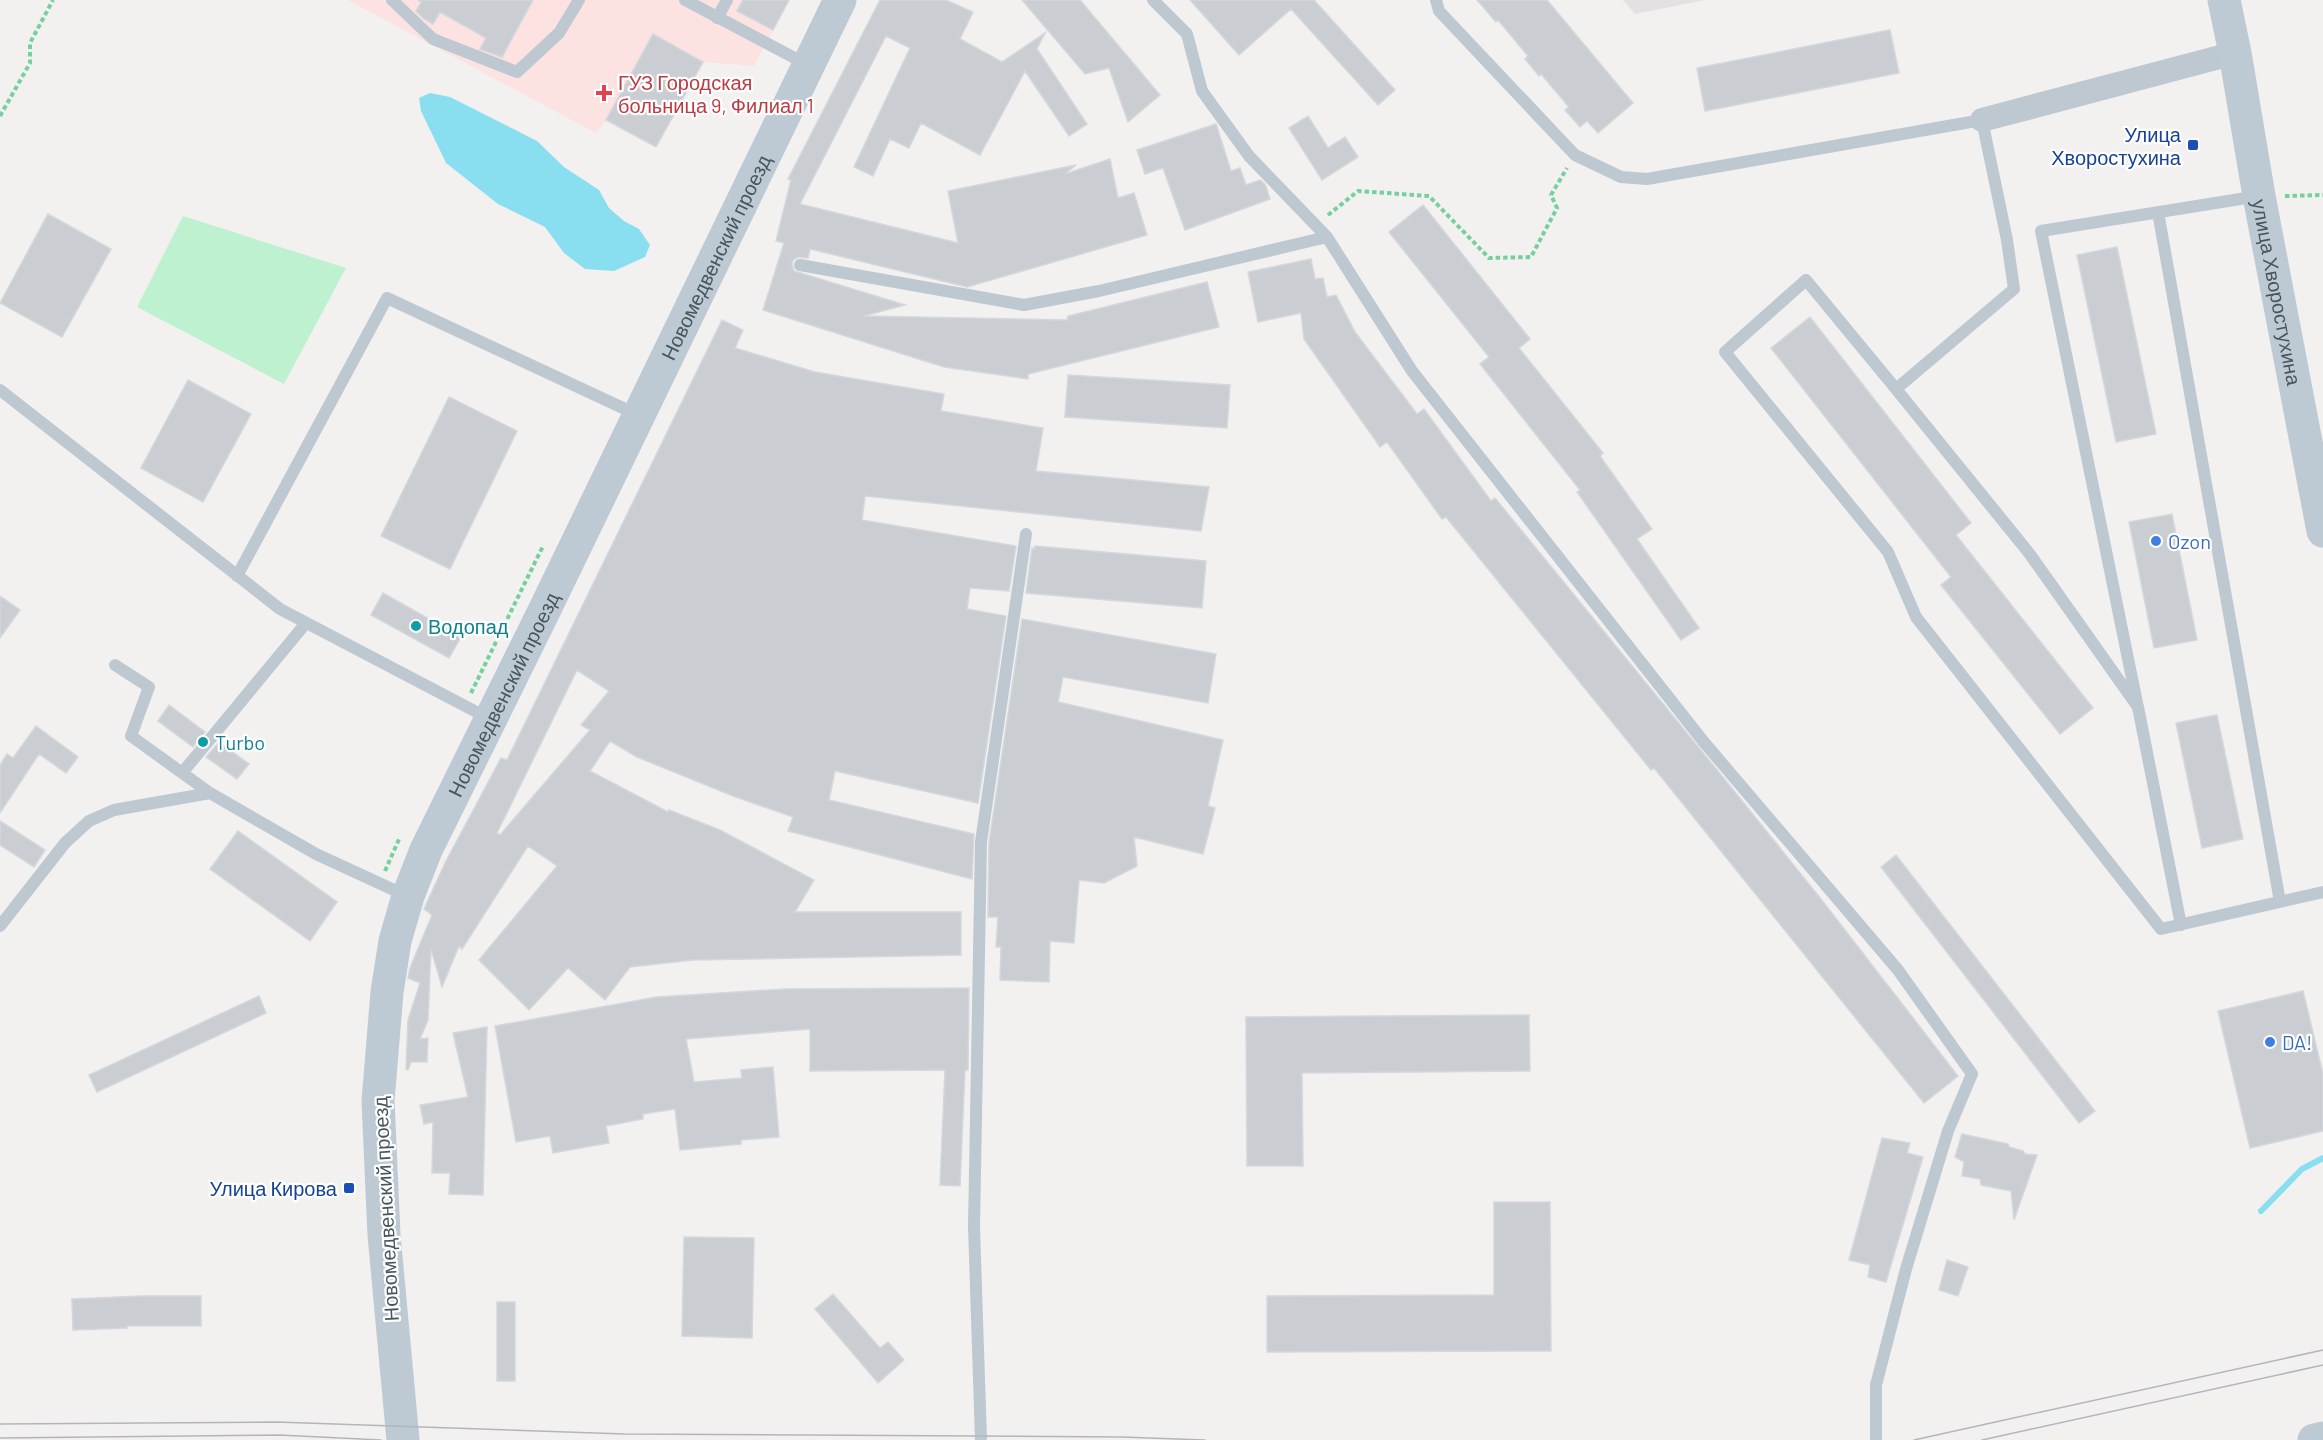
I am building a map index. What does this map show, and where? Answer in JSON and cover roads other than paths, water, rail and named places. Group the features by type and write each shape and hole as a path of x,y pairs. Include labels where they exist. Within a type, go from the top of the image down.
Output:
{"street":[{"name":"Новомедвенский проезд","path":"403,1440 383,1224 378,1101 387,992 395,941 408,896 426,850 489,718 544,611 840,0"},
{"name":"улица Хворостухина","path":"2224,0 2323,531"},
{"path":"1982,120 2235,53"},
{"path":"2314,1440 2323,1438"}],"lane":[{"path":"392,0 433,39 517,72 559,33 579,0"},
{"path":"685,0 809,66"},
{"path":"717,18 727,0"},
{"path":"1153,0 1187,34 1203,91 1249,156 1327,237 1412,371 1703,741 1898,970 1972,1074 1948,1131 1906,1269 1878,1375 1876,1440"},
{"path":"1436,0 1439,11 1575,155 1621,177 1647,178 1982,120 2007,240 2014,289 1896,388"},
{"path":"2181,925 2041,231 2259,196"},
{"path":"2158,212 2280,902"},
{"path":"800,265 1024,305 1099,291 1327,237"},
{"path":"2138,707 2029,554 1806,280 1725,352 1888,552 1916,617 2161,929 2323,892"},
{"path":"237,576 387,298 639,416"},
{"path":"0,390 280,609 489,718"},
{"path":"981,1440 974,1227 981,842 1026,534"},
{"path":"182,773 306,623"},
{"path":"115,665 149,687 131,736 210,793 316,854 408,896"},
{"path":"0,926 65,843 89,821 114,810 210,793"}],"water":[{"path":"430,93 450,97 537,141 564,167 599,190 609,208 624,221 639,229 650,245 645,257 614,271 585,269 564,253 545,227 498,204 446,163 421,111 419,98"}],"waterway":[{"path":"2261,1211 2302,1169 2323,1158"}],"tram line":[{"path":"1914,1440 2323,1350"},
{"path":"1982,1440 2323,1365"},
{"path":"0,1424 276,1422 625,1434 1122,1437 1205,1440"},
{"path":"0,1438 279,1435 381,1440"}],"place":[{"name":"ГУЗ Городская больница 9, Филиал 1","path":"604,93"},
{"name":"Улица Хворостухина","path":"2193,145"},
{"name":"Ozon","path":"2156,541"},
{"name":"Водопад","path":"416,626"},
{"name":"Turbo","path":"203,742"},
{"name":"DA!","path":"2270,1042"},
{"name":"Улица Кирова","path":"349,1188"}]}
